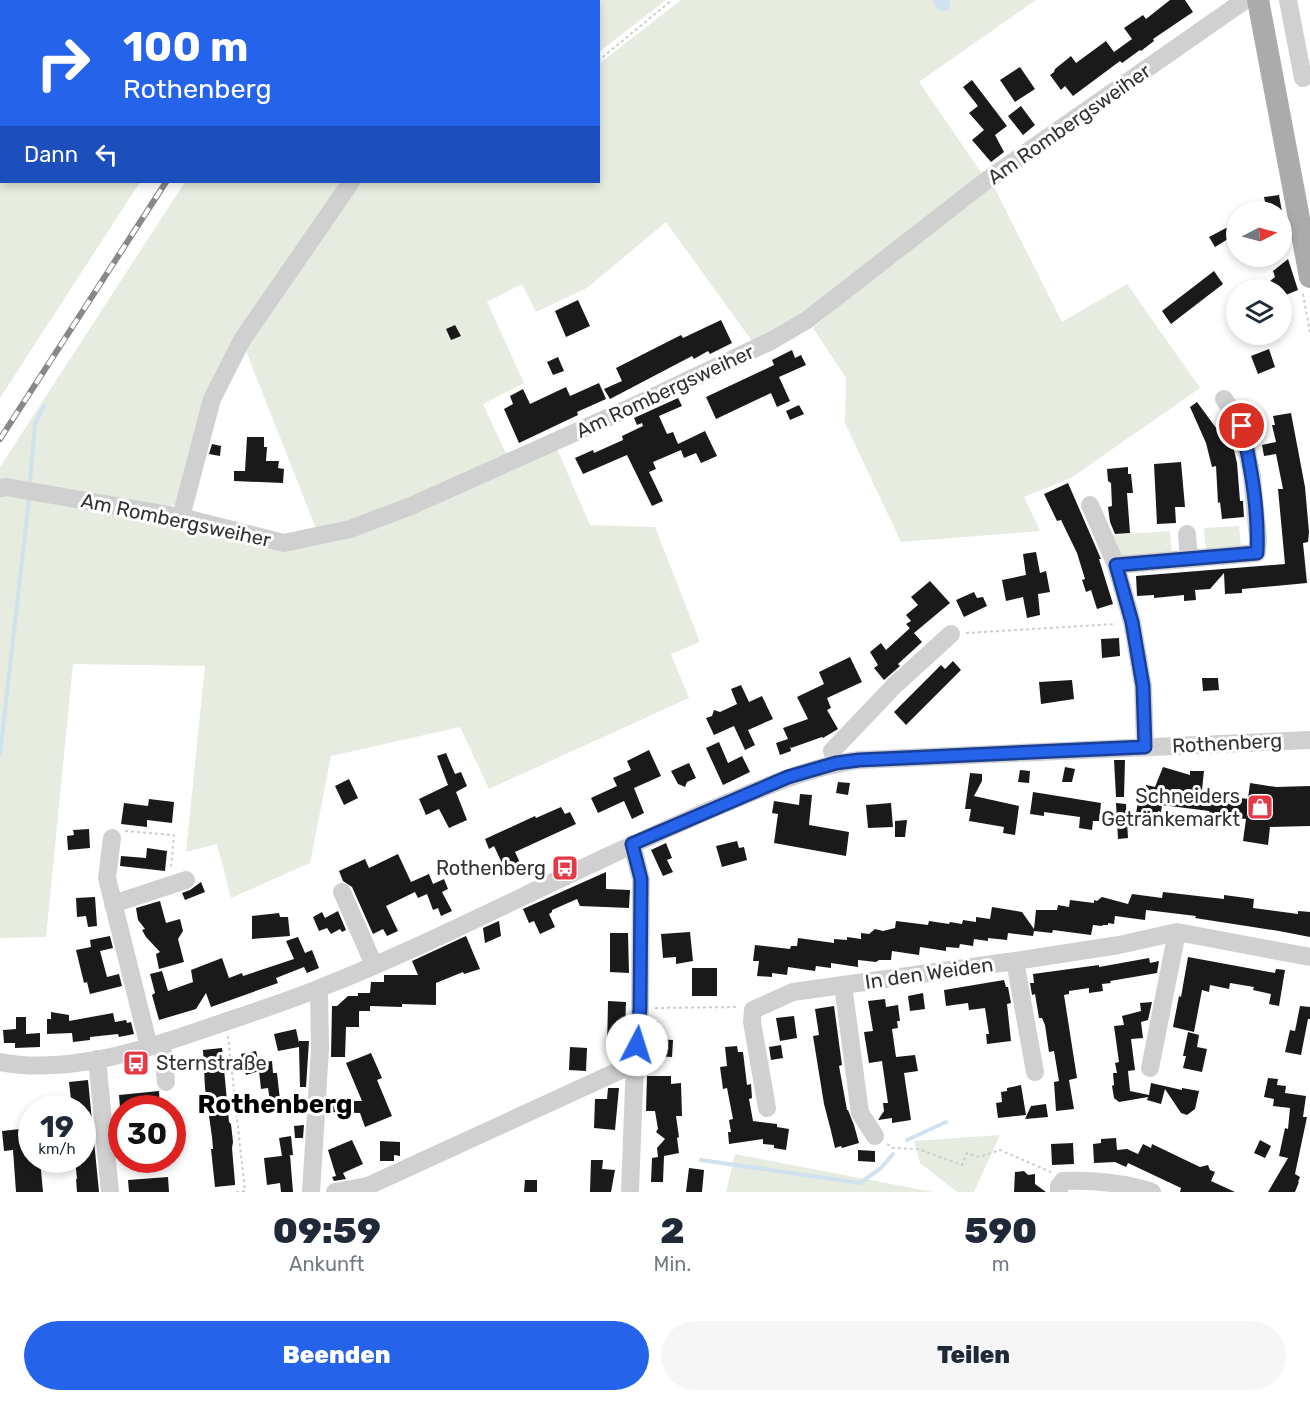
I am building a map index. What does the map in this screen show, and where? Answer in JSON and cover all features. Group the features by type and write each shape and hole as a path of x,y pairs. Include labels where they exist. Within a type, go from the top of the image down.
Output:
{"main road":[{"path":"1258,0 1310,277"}],"street":[{"name":"Am Rombergsweiher","path":"0,488 6,487 180,517 284,543 350,529 411,506 765,344 807,320 987,180 1245,0"},
{"path":"1274,87 1306,77 1288,0"},
{"path":"180,517 212,399 242,340 350,183"},
{"path":"1116,565 1257,553 1258,538 1252,477 1242,426 1224,399"},
{"path":"1090,505 1116,565 1132,622 1143,686 1145,747"},
{"path":"1187,534 1189,559"},
{"path":"836,763 832,751 895,685 951,634"},
{"name":"Rothenberg","path":"0,1062 31,1066 97,1059 155,1045 319,989 632,844 788,777 836,763 859,760 1310,740"},
{"path":"112,838 107,878 166,1082"},
{"path":"630,1192 640,1008 641,879 632,844"},
{"path":"113,904 178,875"},
{"path":"342,892 374,965"},
{"path":"1150,1068 1177,933"},
{"name":"In den Weiden","path":"753,1010 793,992 1015,961 1119,945 1177,933 1310,957"},
{"name":"In den Weiden","path":"1015,961 1035,1072"},
{"name":"In den Weiden","path":"843,985 860,1113 874,1136"},
{"path":"311,1192 320,1049 319,989"},
{"path":"753,1010 767,1108"},
{"path":"97,1059 108,1104"},
{"path":"335,1192 368,1186 636,1063"},
{"path":"110,1192 111,1173"},
{"path":"1061,1186 1086,1187 1114,1182 1152,1192"}],"path":[{"path":"600,59 672,0"},
{"path":"951,634 1132,622"},
{"path":"112,838 121,830 174,835 178,875"},
{"path":"640,1008 732,1006 753,1010"},
{"path":"226,1022 244,1191 236,1192"},
{"path":"874,1136 893,1148 918,1149 962,1165 967,1153 979,1157 1000,1150 1049,1172 1061,1186"}],"shaded area":[{"path":"600,0 666,0 600,51"},
{"path":"681,0 1036,0 919,82 985,178 806,314 752,341 666,222 587,288 536,312 522,284 487,302 524,383 483,404 508,458 409,501 317,531 244,346 357,183 600,183 600,63"},
{"path":"0,183 139,183 0,398"},
{"path":"184,183 343,183 238,334 177,504 164,508 193,528 285,549 557,449 590,525 655,527 700,642 671,654 689,698 489,789 460,727 331,756 310,863 231,898 217,844 186,852 205,666 73,664 46,937 0,938 0,467"},
{"path":"993,185 1062,322 1127,284 1200,388 1071,478 1024,497 1040,531 901,542 845,423 846,378 813,328 872,277"},
{"path":"1239,526 1241,547 1206,550 1204,528"},
{"path":"1170,531 1172,554 1121,557 1112,535"},
{"path":"1000,1135 974,1192 957,1192 920,1163 914,1141"},
{"path":"735,1154 933,1192 726,1192"}],"water":[{"path":"932,0 950,0 950,8 945,11 938,10"}],"building":[{"path":"1170,0 1185,0 1193,12 1153,39 1154,41 1141,51 1122,63 1120,61 1073,96 1065,86 1061,90 1050,75 1071,56 1076,63 1106,41 1114,52 1132,39 1124,28 1143,15 1146,19"},
{"path":"1020,67 1035,89 1015,102 1000,80"},
{"path":"972,80 1007,126 995,135 1004,152 991,162 972,140 984,130 969,113 978,106 963,87"},
{"path":"1021,106 1035,125 1023,135 1008,116"},
{"path":"1279,195 1280,201 1265,201 1264,197"},
{"path":"1226,228 1226,240 1215,247 1209,237"},
{"path":"1278,267 1291,267 1298,290 1292,292 1292,279 1273,279 1275,277 1273,271"},
{"path":"1214,271 1223,284 1171,324 1162,311"},
{"path":"578,300 590,326 566,337 555,311"},
{"path":"721,320 732,343 710,354 708,351 694,359 692,356 610,399 604,389 622,381 616,368 681,335 683,338"},
{"path":"455,325 461,336 451,340 446,329"},
{"path":"1269,349 1275,367 1258,374 1251,356"},
{"path":"792,350 795,358 801,355 806,365 779,377 790,401 777,407 771,393 716,419 706,397 774,365 772,360"},
{"path":"558,357 564,371 553,375 547,362"},
{"path":"599,383 606,399 519,443 504,409 513,404 510,396 523,389 530,404 566,387 570,396"},
{"path":"678,398 682,406 659,416 667,434 673,432 678,444 705,431 717,456 701,463 696,453 684,458 681,450 653,462 656,469 649,472 663,501 652,506 627,455 583,474 575,458 593,450 594,453 623,440 622,436 643,426 642,423 637,425 634,418"},
{"path":"1197,402 1222,436 1230,433 1237,463 1240,501 1243,501 1244,517 1222,519 1220,502 1218,503 1216,466 1212,467 1206,443 1190,407"},
{"path":"799,405 804,414 790,420 786,411"},
{"path":"1291,413 1305,487 1309,532 1308,542 1303,543 1307,583 1242,589 1242,593 1225,594 1224,573 1210,589 1195,590 1196,600 1184,601 1184,595 1154,598 1154,595 1137,596 1136,576 1285,564 1278,489 1283,489 1276,454 1264,456 1262,445 1276,442 1272,425 1275,425 1273,416"},
{"path":"247,437 264,437 264,447 267,447 266,461 279,461 278,468 284,469 283,483 234,481 234,471 245,471"},
{"path":"212,444 221,446 220,456 209,454"},
{"path":"1181,462 1185,507 1175,507 1176,523 1157,524 1154,464"},
{"path":"1128,467 1133,493 1127,493 1130,533 1115,534 1110,522 1108,507 1112,506 1111,483 1108,481 1107,469"},
{"path":"1068,483 1101,559 1099,559 1113,604 1097,609 1091,590 1086,592 1082,580 1085,579 1077,553 1061,520 1057,521 1044,494"},
{"path":"1036,552 1040,573 1046,571 1050,592 1038,594 1040,615 1027,618 1023,597 1006,601 1002,580 1026,575 1023,554"},
{"path":"930,581 950,603 914,633 922,642 884,680 874,668 878,665 870,652 881,643 886,650 910,628 906,624 911,621 906,615 918,605 911,597"},
{"path":"974,592 977,598 983,597 987,606 964,617 956,600"},
{"path":"1119,638 1120,656 1102,658 1101,639"},
{"path":"850,657 862,682 827,698 831,708 827,710 838,729 823,738 791,748 790,746 791,751 780,755 776,743 788,739 783,728 808,719 797,697 824,684 819,672"},
{"path":"953,661 961,670 906,725 894,712 941,665 945,669"},
{"path":"1202,678 1218,678 1219,690 1203,691"},
{"path":"1072,680 1074,699 1041,704 1039,682"},
{"path":"741,685 749,702 762,696 773,719 748,730 755,745 745,750 734,726 714,735 706,718 712,716 714,710 720,712 737,704 731,689"},
{"path":"719,742 728,763 742,756 750,772 723,785 706,748"},
{"path":"649,750 661,776 634,788 644,813 632,819 624,801 598,813 591,798 617,786 613,778 631,770 627,761"},
{"path":"446,753 455,774 461,772 467,786 456,792 467,820 449,828 439,809 426,815 419,799 448,785 437,756"},
{"path":"1114,760 1125,760 1124,797 1116,797"},
{"path":"689,763 696,778 687,782 685,787 678,784 671,771"},
{"path":"1065,767 1075,769 1072,782 1062,782"},
{"path":"1163,767 1190,775 1190,771 1204,771 1202,790 1212,791 1211,794 1248,799 1250,783 1276,787 1310,786 1310,826 1270,827 1268,845 1243,841 1246,819 1209,814 1209,811 1162,805 1157,817 1136,814 1138,801 1144,802 1146,785 1155,787"},
{"path":"1020,770 1030,771 1029,783 1018,782"},
{"path":"970,773 982,774 982,781 974,796 1019,806 1015,835 1003,833 1004,827 969,821 971,809 965,809"},
{"path":"349,779 358,798 344,805 335,786"},
{"path":"838,782 850,783 848,795 836,793"},
{"path":"1033,792 1101,803 1099,821 1093,821 1092,830 1079,828 1080,817 1044,812 1044,816 1030,814"},
{"path":"800,794 812,795 809,825 849,832 846,856 774,843 778,814 772,813 774,801 799,805"},
{"path":"149,799 174,802 172,823 147,820 147,827 121,824 124,803 148,806"},
{"path":"891,803 893,827 868,828 866,805"},
{"path":"1116,803 1126,804 1128,838 1118,839"},
{"path":"561,807 565,814 570,812 576,824 515,852 523,869 508,876 494,846 489,849 485,839"},
{"path":"907,820 905,837 895,837 895,821"},
{"path":"89,829 90,848 68,850 67,836 74,835 73,830"},
{"path":"737,841 739,848 744,847 747,860 722,867 716,846"},
{"path":"666,843 672,858 667,860 673,872 663,876 651,850"},
{"path":"147,848 167,851 165,871 120,866 121,856 146,858"},
{"path":"398,854 411,882 429,874 433,884 444,879 448,889 442,892 452,911 441,916 438,908 433,910 427,894 418,898 415,892 386,906 398,931 387,936 383,929 373,934 352,887 343,881 339,871 365,859 369,868"},
{"path":"606,872 606,889 630,890 629,908 580,906 577,899 552,910 549,914 555,927 540,934 534,921 529,923 523,909"},
{"path":"201,882 205,892 185,900 182,893"},
{"path":"1163,892 1224,899 1224,895 1254,899 1253,908 1298,914 1298,911 1310,912 1310,937 1195,918 1196,916 1146,910 1145,920 1115,916 1114,924 1093,925 1091,935 1053,930 1052,933 1034,931 1033,936 1008,933 1007,940 974,939 973,946 960,944 959,948 946,947 946,951 920,947 919,955 892,951 891,960 876,962 858,960 858,967 831,963 831,968 816,966 815,971 788,967 787,975 772,973 772,977 757,976 759,961 753,961 755,945 790,949 791,946 797,946 798,938 834,943 834,939 847,940 847,937 861,939 861,933 869,934 875,929 883,931 895,928 896,921 928,925 929,921 949,924 950,922 962,924 963,920 976,922 976,917 990,919 992,907 1022,912 1034,929 1036,910 1057,910 1058,905 1069,907 1070,900 1094,903 1094,900 1097,901 1102,897 1128,904 1132,894 1162,898"},
{"path":"95,897 97,926 88,927 86,916 77,917 76,898"},
{"path":"160,901 166,923 180,919 183,931 178,939 184,962 159,969 156,954 160,952 142,930 145,929 138,920 136,908"},
{"path":"338,911 346,930 342,932 340,929 331,934 327,928 319,931 313,917 322,912 325,918"},
{"path":"279,913 280,917 288,917 290,936 252,939 252,916"},
{"path":"499,921 501,936 485,943 483,928"},
{"path":"690,932 693,961 676,964 676,957 663,958 661,934"},
{"path":"610,933 628,933 629,973 610,972"},
{"path":"110,936 113,948 100,951 107,977 119,974 122,986 90,994 87,982 84,983 76,950 91,947 90,940"},
{"path":"466,936 480,969 464,974 463,972 436,983 436,1005 370,1006 370,1011 359,1011 359,1027 346,1027 345,1057 331,1057 332,1006 337,1006 348,996 370,993 371,982 384,982 384,975 418,975 412,961"},
{"path":"298,937 305,953 312,950 319,968 307,973 304,967 276,978 278,983 211,1007 206,993 196,1009 159,1020 152,995 155,993 150,974 162,971 168,991 193,982 191,970 222,958 229,978 242,973 243,976 294,959 286,941"},
{"path":"1188,957 1275,973 1276,969 1285,970 1279,1006 1269,1004 1271,994 1253,990 1254,987 1230,983 1229,989 1210,985 1209,992 1202,990 1194,1032 1173,1027"},
{"path":"1149,958 1150,963 1159,961 1157,973 1110,981 1111,983 1102,984 1103,991 1089,993 1089,988 1069,991 1069,994 1064,995 1077,1078 1069,1080 1074,1109 1056,1111 1054,1082 1059,1081 1054,1051 1049,1052 1045,1025 1042,1018 1039,1018 1035,994 1032,995 1030,983 1034,983 1033,974 1099,965 1099,967"},
{"path":"692,968 717,968 717,996 692,996"},
{"path":"1004,980 1011,1003 1007,1004 1011,1041 987,1044 986,1034 989,1034 985,1008 969,1010 968,1003 946,1006 944,990"},
{"path":"923,993 925,1009 910,1011 908,996"},
{"path":"885,999 886,1007 898,1005 900,1021 897,1021 898,1028 892,1029 896,1057 915,1055 918,1071 904,1073 911,1120 892,1123 892,1118 878,1120 884,1111 883,1103 888,1103 882,1061 869,1063 864,1032 873,1031 868,1001"},
{"path":"608,1001 626,1002 624,1056 612,1055 613,1049 607,1049"},
{"path":"1152,1002 1148,1020 1141,1022 1143,1038 1131,1039 1135,1070 1128,1071 1130,1091 1149,1095 1151,1083 1182,1090 1182,1088 1199,1091 1195,1109 1187,1115 1181,1113 1165,1089 1161,1104 1147,1100 1148,1097 1119,1102 1114,1098 1113,1073 1117,1073 1115,1063 1119,1062 1114,1026 1124,1025 1122,1016 1141,1011 1140,1003"},
{"path":"834,1006 842,1065 839,1066 847,1110 859,1143 842,1148 841,1146 835,1148 824,1104 813,1036 819,1035 815,1009"},
{"path":"1300,1006 1310,1007 1310,1019 1308,1019 1301,1055 1285,1052 1290,1030 1295,1031"},
{"path":"51,1012 69,1015 69,1021 113,1013 115,1022 126,1020 127,1023 131,1022 134,1034 119,1037 118,1034 90,1037 90,1040 73,1042 72,1033 47,1034 47,1019 51,1019"},
{"path":"794,1016 797,1038 780,1041 776,1018"},
{"path":"16,1017 26,1017 26,1034 40,1033 40,1047 15,1048 15,1043 4,1043 3,1030 16,1029"},
{"path":"650,1021 658,1021 658,1035 649,1034"},
{"path":"296,1029 299,1043 299,1041 309,1041 306,1087 300,1087 299,1047 278,1051 274,1034"},
{"path":"1188,1032 1199,1035 1197,1047 1207,1049 1202,1072 1183,1068"},
{"path":"656,1039 673,1040 672,1057 655,1056"},
{"path":"781,1045 783,1058 771,1060 769,1047"},
{"path":"737,1046 738,1052 743,1052 747,1085 751,1084 752,1098 749,1099 753,1121 777,1124 777,1127 789,1129 786,1150 774,1148 774,1145 763,1144 763,1139 729,1144 728,1132 731,1132 729,1120 733,1119 727,1088 723,1089 720,1067 727,1066 725,1047"},
{"path":"570,1047 587,1048 586,1071 569,1070"},
{"path":"222,1048 233,1142 235,1185 215,1187 203,1050"},
{"path":"256,1051 259,1063 272,1061 273,1073 277,1073 280,1100 270,1101 268,1088 261,1089 259,1071 246,1075 241,1054"},
{"path":"371,1053 382,1078 377,1080 392,1116 365,1127 360,1113 328,1112 328,1101 362,1101 346,1063"},
{"path":"647,1076 671,1076 671,1084 681,1083 682,1116 676,1116 679,1153 664,1156 663,1182 651,1182 652,1158 658,1157 657,1148 665,1139 656,1132 658,1129 655,1111 646,1111"},
{"path":"1268,1078 1278,1079 1277,1085 1286,1086 1285,1093 1306,1096 1303,1117 1307,1117 1295,1174 1300,1177 1295,1192 1268,1192 1288,1158 1279,1156 1285,1128 1288,1129 1290,1108 1273,1106 1274,1099 1264,1097"},
{"path":"88,1080 89,1095 70,1095 69,1082"},
{"path":"1021,1085 1026,1115 998,1118 996,1103 1002,1102 1001,1092"},
{"path":"608,1088 619,1088 615,1130 594,1128 595,1099 607,1099"},
{"path":"159,1091 159,1095 119,1095"},
{"path":"1046,1104 1048,1117 1025,1119 1031,1106"},
{"path":"304,1125 303,1138 295,1138 294,1126"},
{"path":"18,1129 18,1173 41,1173 43,1192 16,1192 13,1150 4,1151 2,1131"},
{"path":"291,1136 293,1155 282,1156 279,1138"},
{"path":"1116,1138 1117,1150 1127,1149 1138,1154 1143,1144 1151,1148 1152,1144 1200,1167 1208,1165 1210,1170 1215,1172 1211,1181 1235,1192 1180,1192 1181,1188 1128,1163 1126,1167 1115,1162 1094,1163 1093,1144 1101,1143 1101,1139"},
{"path":"352,1140 363,1164 343,1173 346,1179 334,1181 332,1177 336,1176 328,1150"},
{"path":"1260,1140 1271,1146 1265,1158 1254,1153"},
{"path":"380,1141 400,1142 400,1156 394,1155 394,1161 380,1161"},
{"path":"1073,1143 1074,1164 1052,1165 1051,1144"},
{"path":"858,1150 875,1151 875,1162 858,1161"},
{"path":"290,1155 293,1192 281,1192 280,1183 267,1185 264,1158"},
{"path":"591,1160 603,1160 602,1169 615,1170 611,1192 590,1192"},
{"path":"96,1161 99,1192 77,1192 76,1173 96,1173"},
{"path":"689,1168 704,1170 702,1192 686,1192"},
{"path":"1024,1171 1028,1175 1035,1174 1035,1184 1046,1192 1014,1192 1015,1172"},
{"path":"168,1177 169,1192 129,1192 128,1180"},
{"path":"525,1180 537,1180 537,1192 524,1192"}],"waterway":[{"path":"30,481 35,424 44,406"},
{"path":"0,754 29,499"},
{"path":"907,1140 946,1122"},
{"path":"701,1160 860,1183 881,1168 893,1154"}],"railway":[{"path":"0,439 165,183"}],"place":[{"name":"Schneiders Getränkemarkt","path":"1260,807"},
{"name":"Rothenberg","path":"565,868"},
{"name":"Sternstraße","path":"136,1063"}],"district":[{"name":"Rothenberg","path":"275,1104"}],"route":[{"path":"637,1045 640,1008 641,879 632,844 788,777 836,763 859,760 1145,747 1143,686 1132,622 1116,565 1257,553 1258,538 1252,477 1242,426"}]}
